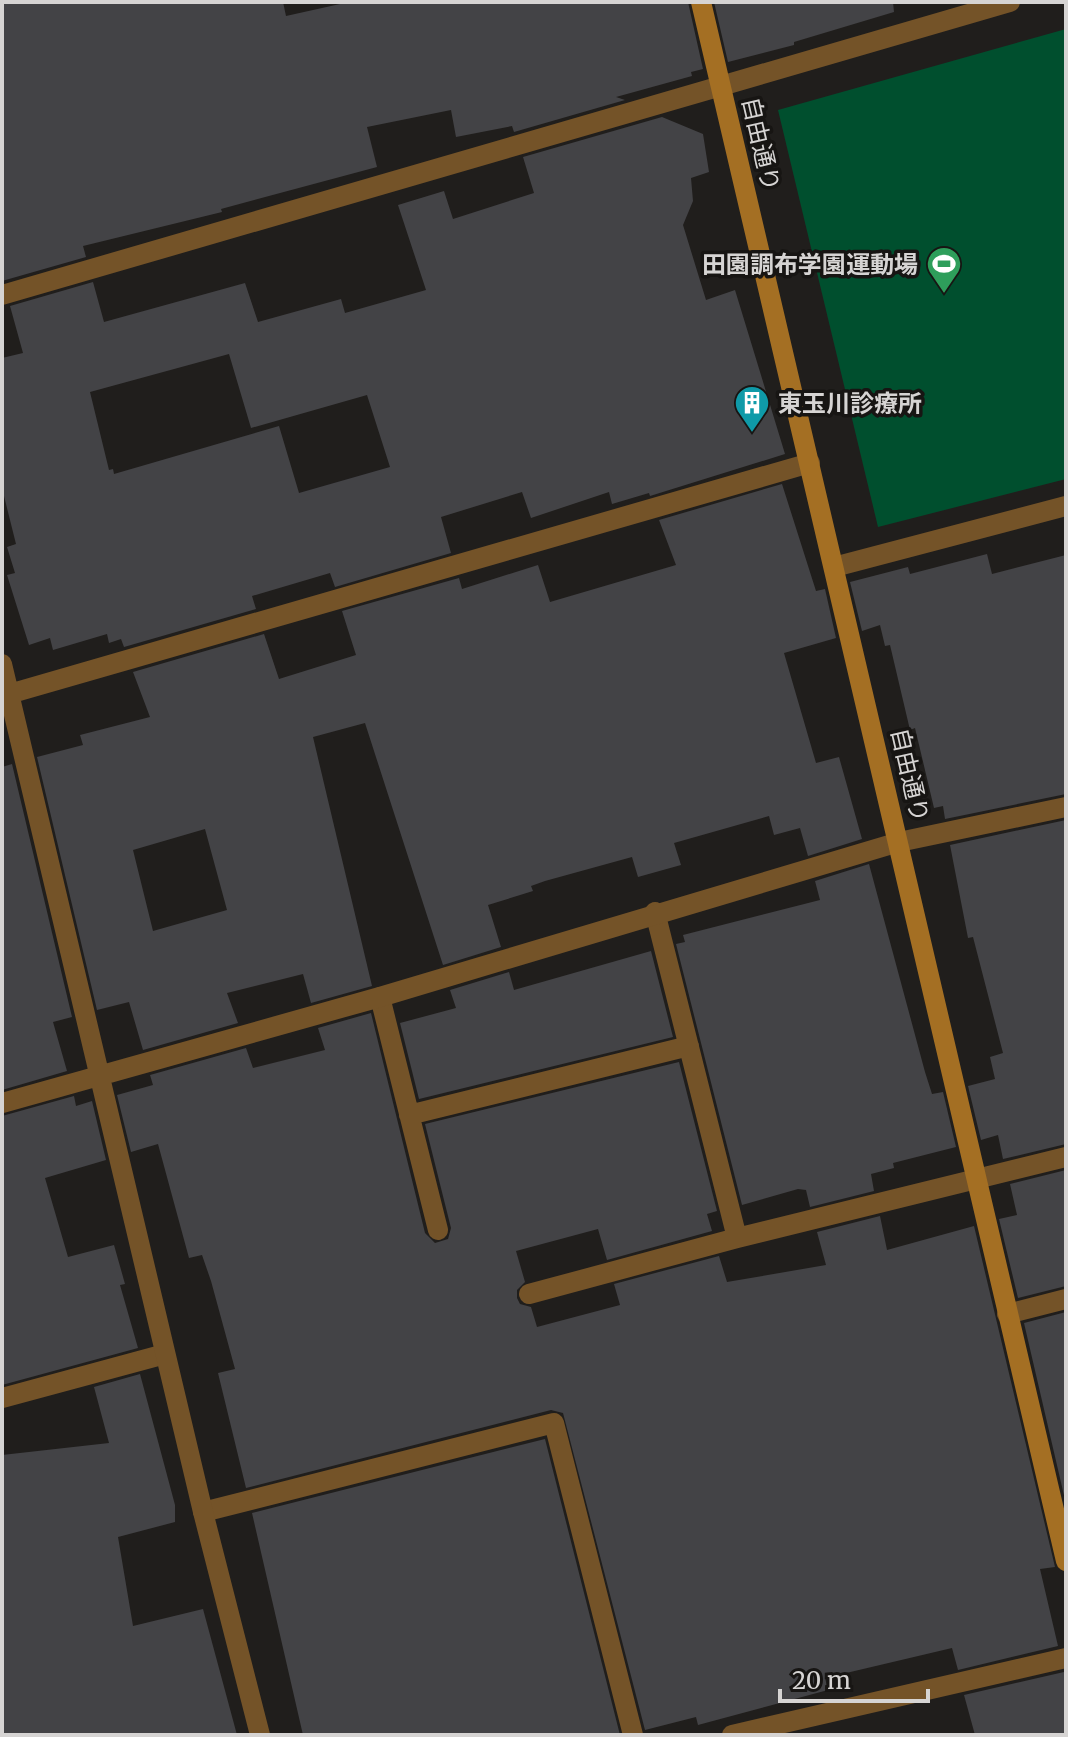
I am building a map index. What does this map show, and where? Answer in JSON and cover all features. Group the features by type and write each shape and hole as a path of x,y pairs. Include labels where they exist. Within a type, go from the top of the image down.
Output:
{"street":[{"name":"自由通り","path":"701,2 1066,1561"},
{"path":"2,295 1010,2"},
{"path":"9,694 810,463"},
{"path":"834,567 1066,506"},
{"path":"2,664 203,1512 260,1735"},
{"path":"2,1103 380,997 655,912 899,842 1066,807"},
{"path":"655,912 737,1238"},
{"path":"380,997 438,1230"},
{"path":"409,1115 689,1046"},
{"path":"529,1294 737,1238 1066,1157"},
{"path":"1007,1314 1066,1299"},
{"path":"2,1398 165,1354"},
{"path":"203,1512 554,1423 633,1735"},
{"path":"732,1735 1066,1658"}],"green space":[{"name":"田園調布学園運動場","path":"1066,29 1066,479 878,527 778,110"}],"building":[{"path":"2,2 283,2 286,16 349,2 688,2 703,69 691,72 692,76 616,97 625,100 514,132 512,126 456,137 451,110 367,127 377,167 221,209 222,212 83,246 86,257 2,281"},
{"path":"714,2 893,2 894,12 794,42 794,45 728,62"},
{"path":"662,117 703,134 709,172 691,178 693,201 683,225 706,300 735,290 785,454 650,496 649,493 612,504 609,492 531,518 522,492 441,517 451,553 335,587 330,573 252,596 256,609 124,647 121,639 109,643 107,634 53,650 50,638 29,645 7,575 15,573 7,547 16,544 2,488 2,358 23,353 10,306 93,282 104,322 245,283 258,322 341,299 345,313 426,290 398,205 444,191 453,219 534,193 523,157","holes":["229,354 251,428 367,395 390,467 299,493 279,426 114,474 113,469 109,470 90,392"]},
{"path":"782,484 816,591 825,589 836,638 784,653 816,763 839,757 862,839 808,856 800,828 774,835 769,816 674,843 681,865 638,877 632,857 545,881 531,886 533,891 488,905 501,947 443,965 365,723 313,737 372,986 311,1003 303,974 227,993 238,1023 143,1050 129,1002 97,1010 37,757 83,745 80,735 150,717 133,672 264,634 279,679 356,655 342,611 459,578 462,589 538,565 550,602 676,565 659,520","holes":["205,829 227,910 153,931 133,850"]},
{"path":"987,554 992,574 1066,555 1066,794 945,819 943,806 934,808 915,728 910,730 890,645 885,646 880,625 862,631 850,582 908,567 910,574"},
{"path":"12,764 72,1017 53,1022 67,1071 2,1090 2,767"},
{"path":"1066,820 1066,1144 1003,1159 998,1135 981,1140 968,1086 995,1079 990,1057 1003,1053 973,937 968,938 950,845"},
{"path":"869,864 925,1072 932,1094 943,1092 956,1147 893,1163 894,1168 871,1174 874,1191 810,1207 806,1190 798,1189 742,1205 676,944 685,942 683,935 820,900 815,881"},
{"path":"651,951 673,1037 419,1099 400,1023 456,1008 450,990 509,972 514,990"},
{"path":"371,1013 425,1233 435,1243 448,1239 451,1228 425,1124 679,1062 717,1211 707,1214 712,1231 607,1260 598,1229 516,1251 525,1282 517,1290 517,1298 520,1304 531,1307 537,1327 620,1305 614,1284 719,1256 727,1282 826,1265 817,1232 880,1216 887,1250 974,1226 1055,1567 1040,1569 1058,1646 958,1670 952,1648 825,1678 828,1690 698,1725 696,1717 645,1730 563,1413 551,1410 246,1488 218,1373 235,1369 211,1281 202,1255 189,1258 158,1144 131,1152 117,1095 153,1085 150,1075 246,1048 253,1068 325,1050 318,1028"},
{"path":"74,1096 76,1106 92,1101 106,1160 45,1178 68,1257 114,1245 125,1284 120,1285 138,1348 2,1385 2,1116"},
{"path":"1066,1170 1066,1286 1018,1298 999,1219 1017,1215 1010,1184"},
{"path":"1066,1312 1066,1504 1024,1323"},
{"path":"140,1374 175,1505 175,1522 118,1537 133,1626 203,1609 237,1735 2,1735 2,1455 109,1443 94,1387"},
{"path":"545,1439 620,1735 303,1735 252,1513"},
{"path":"1064,1672 1066,1735 975,1735 964,1695"}],"place":[{"name":"田園調布学園運動場","path":"944,295"},
{"name":"東玉川診療所","path":"752,434"}]}
